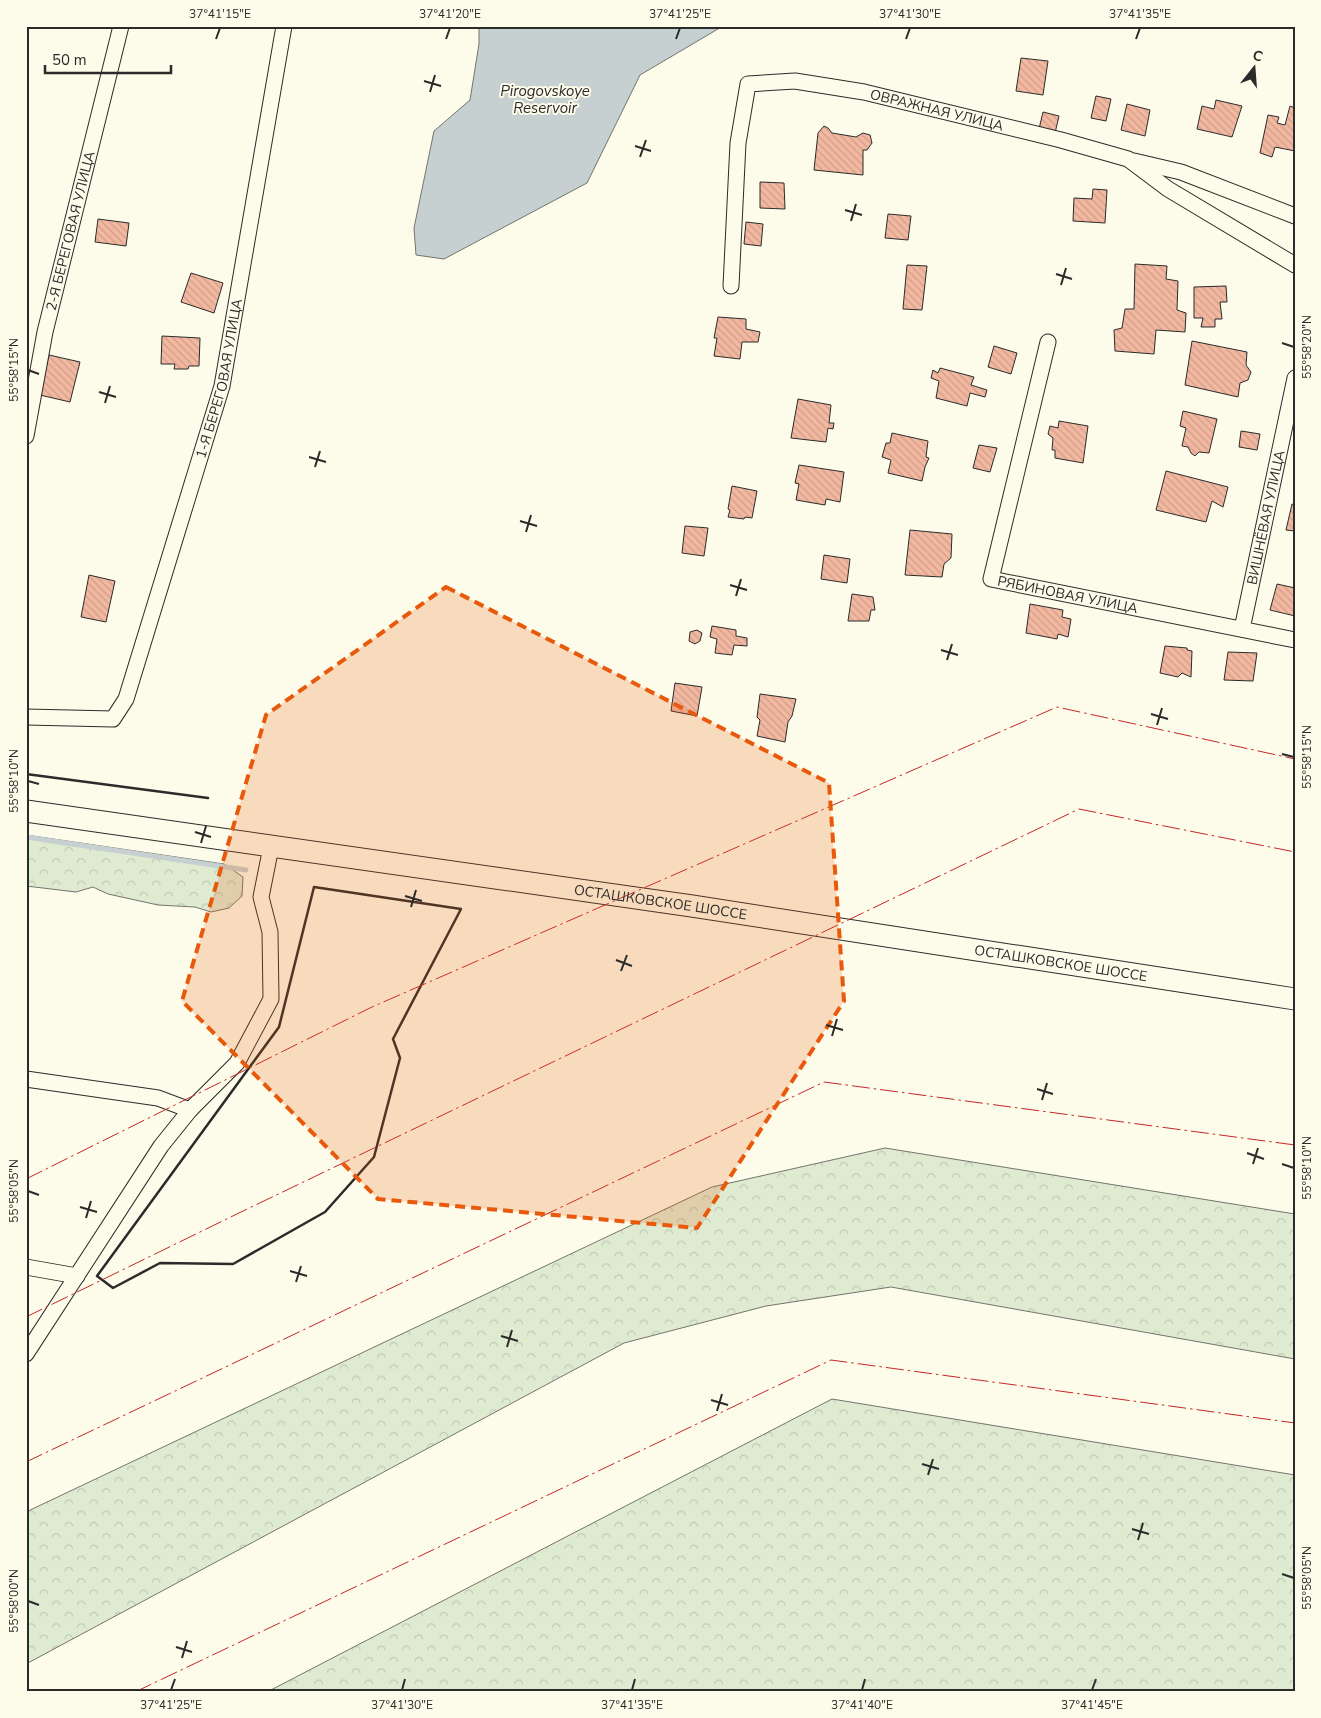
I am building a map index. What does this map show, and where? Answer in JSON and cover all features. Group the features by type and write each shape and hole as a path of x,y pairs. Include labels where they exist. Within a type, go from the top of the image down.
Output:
{"main road":[{"name":"ОСТАШКОВСКОЕ ШОССЕ","path":"26,811 692,906 1295,999"}],"street":[{"name":"2-Я БЕРЕГОВАЯ УЛИЦА","path":"26,436 45,332 121,26"},
{"name":"1-Я БЕРЕГОВАЯ УЛИЦА","path":"26,717 113,719 126,699 222,386 284,26"},
{"name":"ОВРАЖНАЯ УЛИЦА","path":"731,286 738,143 748,84 796,81 864,92 1061,140 1128,159 1168,189 1295,266"},
{"path":"1128,159 1181,172 1295,216"},
{"name":"РЯБИНОВАЯ УЛИЦА","path":"1048,342 991,579 1295,640"},
{"name":"ВИШНЁВАЯ УЛИЦА","path":"1242,629 1295,378"},
{"path":"26,1354 161,1146 190,1110 238,1063 271,999 270,932 261,897 270,847"},
{"path":"26,1079 158,1098 190,1110"},
{"path":"26,1267 77,1276"}],"highlighted area":[{"path":"446,587 829,783 844,1001 697,1228 378,1199 182,1001 266,715"}],"green space":[{"path":"26,835 224,864 243,877 242,896 229,908 211,912 195,907 158,905 108,894 93,887 76,892 26,886"},
{"path":"885,1148 1295,1214 1295,1359 891,1287 766,1306 624,1343 26,1664 26,1512 712,1187"},
{"path":"832,1399 1295,1475 1295,1692 267,1692"}],"water":[{"name":"Pirogovskoye Reservoir","path":"479,26 723,26 640,75 587,183 444,259 416,255 414,228 434,131 470,100 479,44"}],"building":[{"path":"1021,58 1048,61 1043,95 1016,91"},
{"path":"1096,96 1111,99 1106,121 1091,118"},
{"path":"1216,100 1242,106 1232,137 1197,129 1202,106 1214,109"},
{"path":"1127,104 1150,110 1145,136 1121,130"},
{"path":"1290,106 1295,108 1295,151 1275,147 1272,157 1260,153 1268,115 1279,117 1277,123 1285,125"},
{"path":"1043,112 1059,116 1055,133 1039,129"},
{"path":"824,126 832,133 856,137 863,133 870,135 872,143 867,150 863,150 863,175 814,170 818,133"},
{"path":"760,182 784,183 785,209 760,208"},
{"path":"1093,189 1107,190 1105,223 1073,221 1074,198 1092,199"},
{"path":"888,214 911,216 908,240 885,238"},
{"path":"98,219 129,223 126,246 95,242"},
{"path":"746,222 763,224 761,246 744,244"},
{"path":"1135,264 1167,266 1166,279 1178,281 1177,310 1186,313 1185,332 1156,330 1154,354 1115,351 1114,330 1122,328 1125,309 1134,309"},
{"path":"907,265 927,266 922,310 903,309"},
{"path":"191,273 223,283 214,313 181,302"},
{"path":"1226,286 1227,302 1220,302 1222,319 1215,319 1215,327 1201,327 1203,318 1194,318 1194,287"},
{"path":"718,317 746,319 746,329 760,332 758,342 742,342 740,359 714,356 717,338 714,338"},
{"path":"162,336 200,338 199,366 189,366 188,369 174,369 175,364 161,364"},
{"path":"1192,341 1247,352 1246,365 1251,372 1248,380 1240,383 1238,397 1185,385"},
{"path":"994,346 1017,353 1011,374 988,367"},
{"path":"49,355 80,362 70,402 40,395"},
{"path":"940,368 974,377 971,385 987,390 985,397 970,393 967,406 936,398 939,381 931,378 933,370 938,373"},
{"path":"798,399 831,405 829,423 834,423 833,429 828,428 826,442 791,438"},
{"path":"1183,411 1217,419 1209,453 1199,452 1195,456 1188,447 1182,446 1186,428 1180,426"},
{"path":"1059,421 1088,426 1083,463 1055,458 1055,450 1052,450 1053,438 1048,434 1050,426 1058,428"},
{"path":"1241,431 1260,434 1257,450 1239,447"},
{"path":"892,433 928,441 926,457 929,458 922,481 888,473 891,460 882,457 886,443 890,443"},
{"path":"979,445 997,448 990,472 973,468"},
{"path":"799,465 844,472 840,502 826,499 825,505 796,500 799,484 795,483"},
{"path":"1166,471 1228,487 1223,507 1212,501 1206,522 1156,510"},
{"path":"732,486 757,491 752,518 728,517"},
{"path":"1292,504 1295,505 1295,531 1286,530"},
{"path":"685,526 708,528 704,556 682,553"},
{"path":"910,530 952,534 951,558 944,564 942,577 905,575"},
{"path":"824,555 850,559 847,583 821,579"},
{"path":"89,575 115,581 106,622 81,617"},
{"path":"1277,584 1295,588 1295,616 1270,610"},
{"path":"852,594 873,597 875,610 871,610 869,621 848,621"},
{"path":"1030,604 1063,610 1062,617 1071,619 1068,637 1058,634 1057,639 1026,633"},
{"path":"712,626 736,630 736,636 747,638 747,646 734,645 732,655 715,653 717,639 710,637"},
{"path":"697,630 702,633 700,641 695,644 689,641 690,632"},
{"path":"1165,646 1187,648 1187,650 1192,651 1191,677 1182,673 1178,677 1160,673"},
{"path":"1228,652 1257,653 1253,681 1224,680"},
{"path":"675,683 702,687 697,716 671,711"},
{"path":"760,694 796,699 792,716 788,722 785,742 757,736 760,720 757,717"}],"waterway":[{"path":"26,837 246,870"}],"wall":[{"path":"26,774 208,798"},
{"path":"314,887 461,909 393,1039 400,1058 374,1157 325,1212 233,1264 160,1263 113,1288 97,1276 279,1027 314,887"}],"power":[{"path":"26,1179 372,1007 1057,707 1295,759"},
{"path":"26,1317 1079,809 1295,852"},
{"path":"26,1462 824,1082 1295,1145"},
{"path":"135,1692 831,1360 1295,1423"}]}
